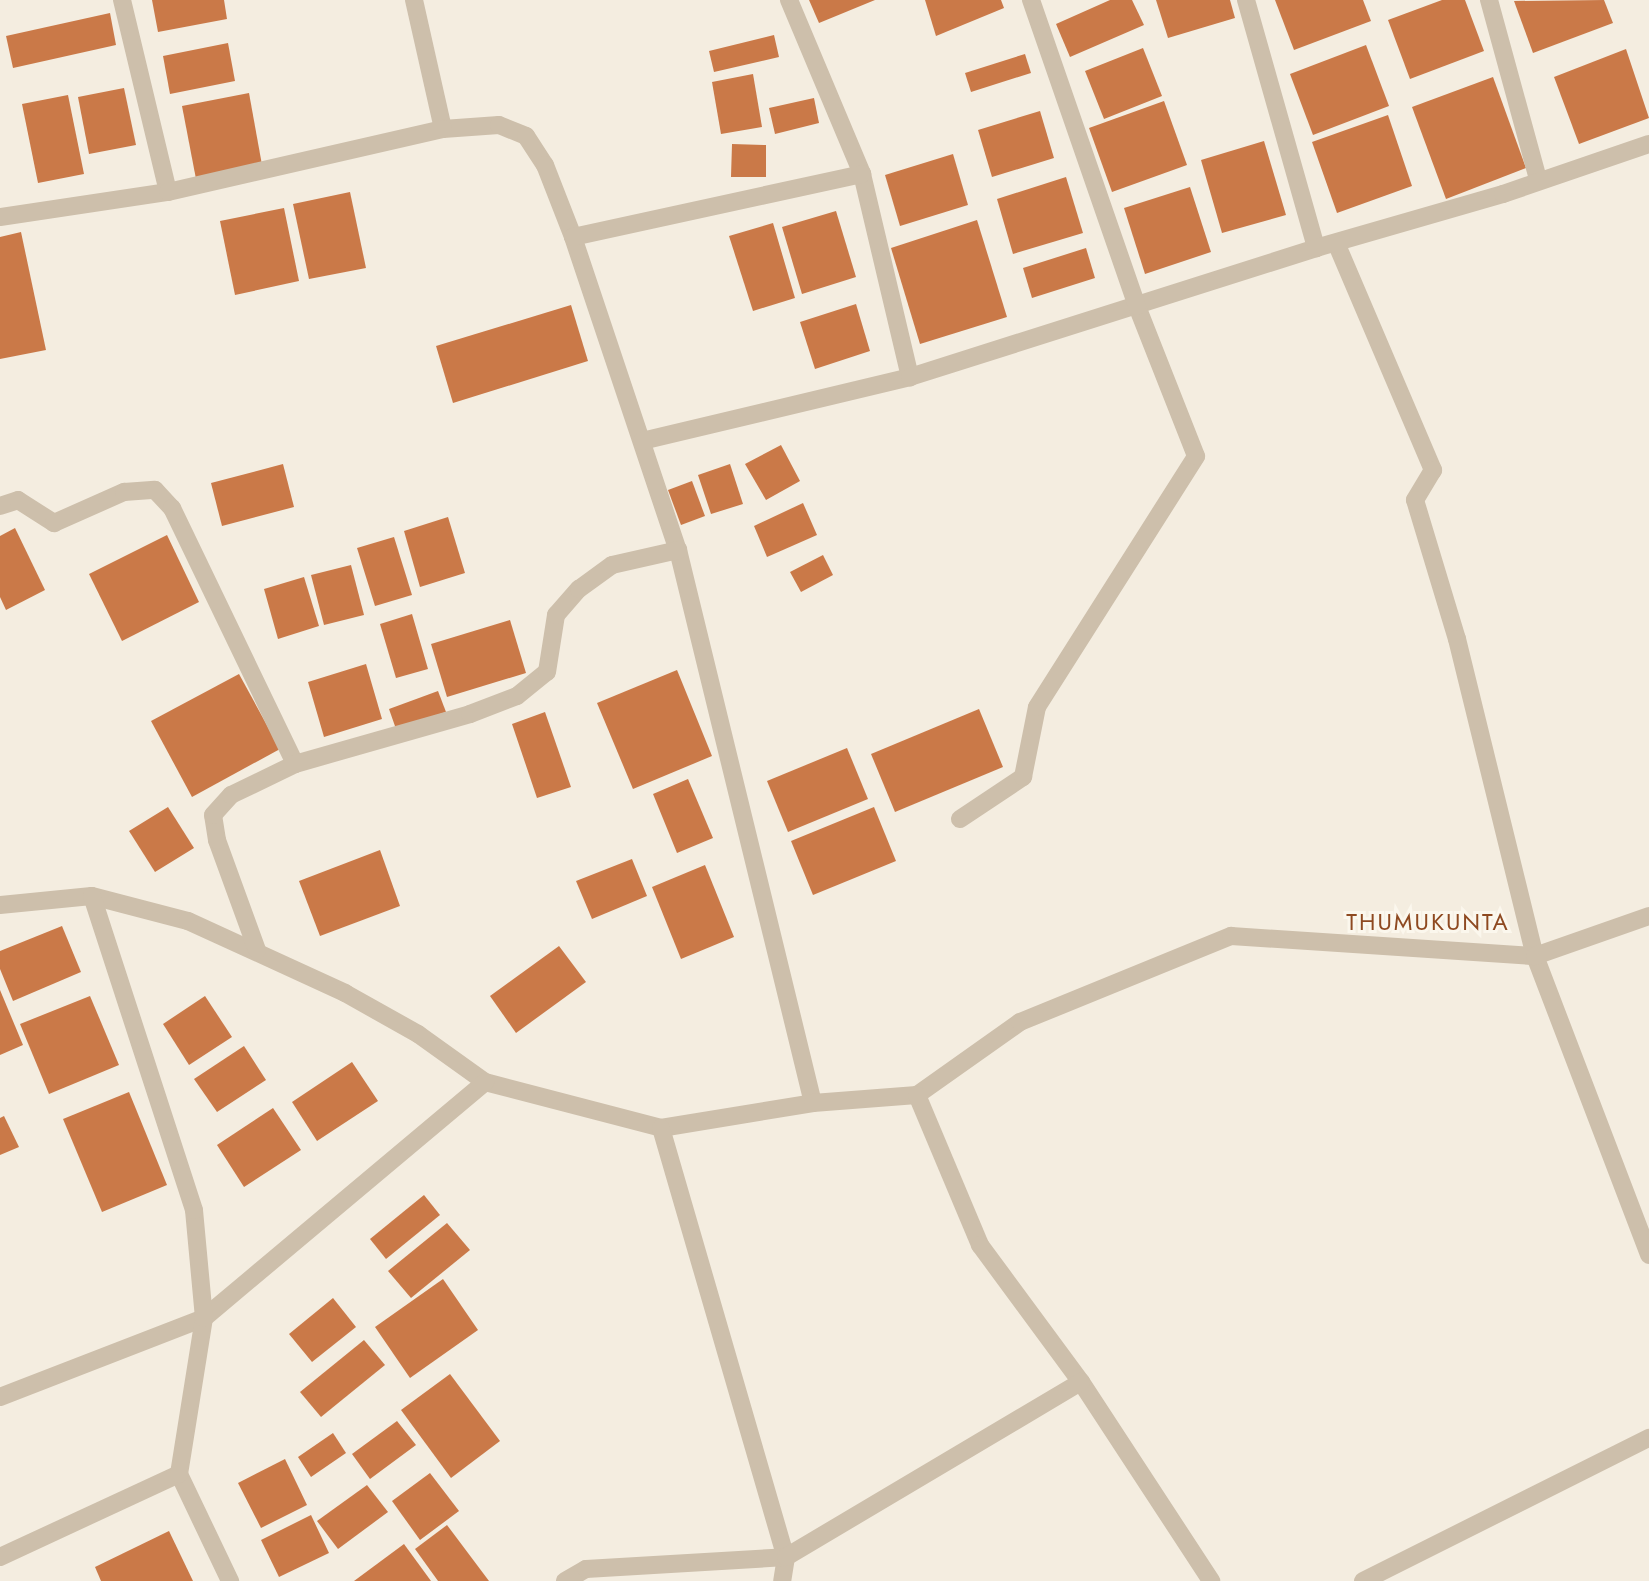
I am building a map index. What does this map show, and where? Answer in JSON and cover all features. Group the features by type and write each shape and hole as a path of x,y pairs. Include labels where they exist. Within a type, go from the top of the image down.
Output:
{"street":[{"path":"122,0 168,192"},
{"path":"414,0 443,129"},
{"path":"789,0 862,174 910,377"},
{"path":"960,820 1023,777 1037,707 1196,456 1136,306 1031,0"},
{"path":"1246,0 1316,248"},
{"path":"1489,0 1538,179"},
{"path":"0,217 168,192 443,129 499,125 526,136 545,165 573,237 678,550 813,1103"},
{"path":"642,441 910,377 1316,248 1337,245 1649,144"},
{"path":"573,237 862,174"},
{"path":"1337,245 1433,470 1415,500 1457,639 1535,956 1649,1255"},
{"path":"0,506 18,500 54,523 124,492 155,490 172,508 295,764"},
{"path":"257,950 217,840 213,815 231,795 295,764 517,696 547,672 555,615 579,589 612,565 678,550"},
{"path":"0,905 92,896 188,921 257,950 418,1034 485,1082 661,1128 813,1103 917,1095 1020,1022 1231,936 1535,956 1649,916"},
{"path":"92,896 194,1210 204,1318 179,1474 229,1581"},
{"path":"0,1397 204,1318 485,1082"},
{"path":"917,1095 979,1245 1081,1382 1211,1581"},
{"path":"661,1128 786,1557 782,1581"},
{"path":"565,1581 590,1575 786,1557 1081,1382"},
{"path":"1363,1581 1649,1438"},
{"path":"0,1556 179,1474"}],"building":[{"path":"152,0 224,0 227,19 158,32"},
{"path":"809,0 875,0 819,23"},
{"path":"925,0 1001,0 1004,8 936,36"},
{"path":"1110,0 1132,0 1144,25 1070,57 1056,24"},
{"path":"1156,0 1230,0 1235,18 1168,38"},
{"path":"1275,0 1363,0 1371,21 1294,50"},
{"path":"1442,0 1465,0 1484,51 1410,79 1388,20"},
{"path":"1604,0 1613,23 1533,53 1514,1"},
{"path":"110,13 116,45 13,68 6,36"},
{"path":"774,35 779,57 714,72 709,51"},
{"path":"228,43 235,81 170,94 163,56"},
{"path":"1366,45 1389,106 1313,135 1290,74"},
{"path":"1143,48 1162,96 1104,119 1085,71"},
{"path":"1626,49 1649,118 1579,144 1554,77"},
{"path":"1025,54 1031,73 971,92 965,73"},
{"path":"753,74 762,127 721,134 712,82"},
{"path":"1493,77 1526,168 1446,199 1412,107"},
{"path":"124,88 136,145 89,154 78,97"},
{"path":"249,93 262,165 196,179 182,106"},
{"path":"68,95 84,174 38,183 22,104"},
{"path":"814,98 819,123 775,134 769,108"},
{"path":"1164,101 1187,165 1112,192 1089,128"},
{"path":"1040,111 1054,158 992,177 978,130"},
{"path":"1388,115 1412,186 1337,213 1312,142"},
{"path":"1264,141 1286,215 1222,233 1201,160"},
{"path":"732,144 766,145 766,177 731,177"},
{"path":"953,154 968,205 900,226 885,175"},
{"path":"1066,177 1083,233 1013,254 997,199"},
{"path":"1190,187 1211,252 1145,274 1124,208"},
{"path":"350,192 366,268 309,279 293,204"},
{"path":"284,208 299,281 235,295 220,221"},
{"path":"836,211 856,277 802,294 782,227"},
{"path":"977,220 1007,317 920,344 891,248"},
{"path":"773,223 795,298 753,311 729,236"},
{"path":"21,232 46,350 0,359 0,237"},
{"path":"1086,248 1095,278 1032,298 1023,268"},
{"path":"856,304 870,351 815,369 800,322"},
{"path":"571,305 588,361 453,403 436,346"},
{"path":"781,445 800,481 766,500 745,464"},
{"path":"283,464 294,507 222,526 211,483"},
{"path":"730,464 743,504 711,514 698,475"},
{"path":"692,481 705,516 681,525 668,490"},
{"path":"803,503 817,535 767,557 754,526"},
{"path":"448,517 465,573 420,587 404,531"},
{"path":"15,528 45,590 6,610 0,597 0,536"},
{"path":"167,535 199,602 122,641 89,574"},
{"path":"394,537 412,595 375,606 357,548"},
{"path":"823,555 833,575 801,592 790,572"},
{"path":"351,565 364,615 324,625 311,575"},
{"path":"304,577 319,626 278,639 264,589"},
{"path":"412,614 428,669 396,678 380,624"},
{"path":"510,620 526,673 447,697 431,644"},
{"path":"366,664 382,719 324,737 308,682"},
{"path":"677,670 712,756 633,789 597,703"},
{"path":"239,674 280,749 192,797 151,721"},
{"path":"438,691 446,712 396,729 389,709"},
{"path":"979,709 1003,767 895,812 871,754"},
{"path":"545,712 571,787 537,798 512,724"},
{"path":"847,748 868,799 788,832 767,781"},
{"path":"688,779 713,838 677,853 653,794"},
{"path":"168,807 194,848 155,872 129,831"},
{"path":"874,807 896,861 813,895 791,841"},
{"path":"380,850 400,906 320,936 299,881"},
{"path":"632,859 647,896 592,919 576,881"},
{"path":"705,865 734,937 681,959 652,887"},
{"path":"62,926 81,972 13,1001 0,969 0,951"},
{"path":"559,946 586,982 516,1033 490,996"},
{"path":"0,990 23,1045 0,1055"},
{"path":"90,996 119,1065 49,1094 20,1024"},
{"path":"205,996 232,1037 189,1065 163,1024"},
{"path":"244,1046 266,1080 217,1112 194,1079"},
{"path":"352,1062 378,1101 317,1141 292,1102"},
{"path":"129,1092 167,1185 102,1212 63,1119"},
{"path":"273,1108 301,1150 244,1187 217,1145"},
{"path":"4,1116 19,1147 0,1155 0,1118"},
{"path":"424,1195 440,1215 386,1259 370,1239"},
{"path":"447,1223 470,1250 411,1298 388,1271"},
{"path":"443,1279 478,1330 410,1378 375,1327"},
{"path":"333,1298 356,1327 312,1362 289,1334"},
{"path":"364,1340 385,1365 321,1417 300,1392"},
{"path":"450,1374 500,1441 451,1478 401,1410"},
{"path":"397,1421 416,1445 370,1479 352,1454"},
{"path":"333,1433 346,1453 311,1477 298,1457"},
{"path":"285,1459 307,1505 261,1528 238,1483"},
{"path":"430,1473 459,1511 420,1540 392,1501"},
{"path":"367,1485 388,1512 338,1549 317,1521"},
{"path":"311,1515 329,1553 279,1577 261,1540"},
{"path":"447,1525 489,1581 438,1581 415,1549"},
{"path":"169,1531 193,1581 101,1581 95,1567"},
{"path":"404,1544 431,1581 354,1581"}],"district":[{"name":"THUMUKUNTA","path":"1428,922"}]}
